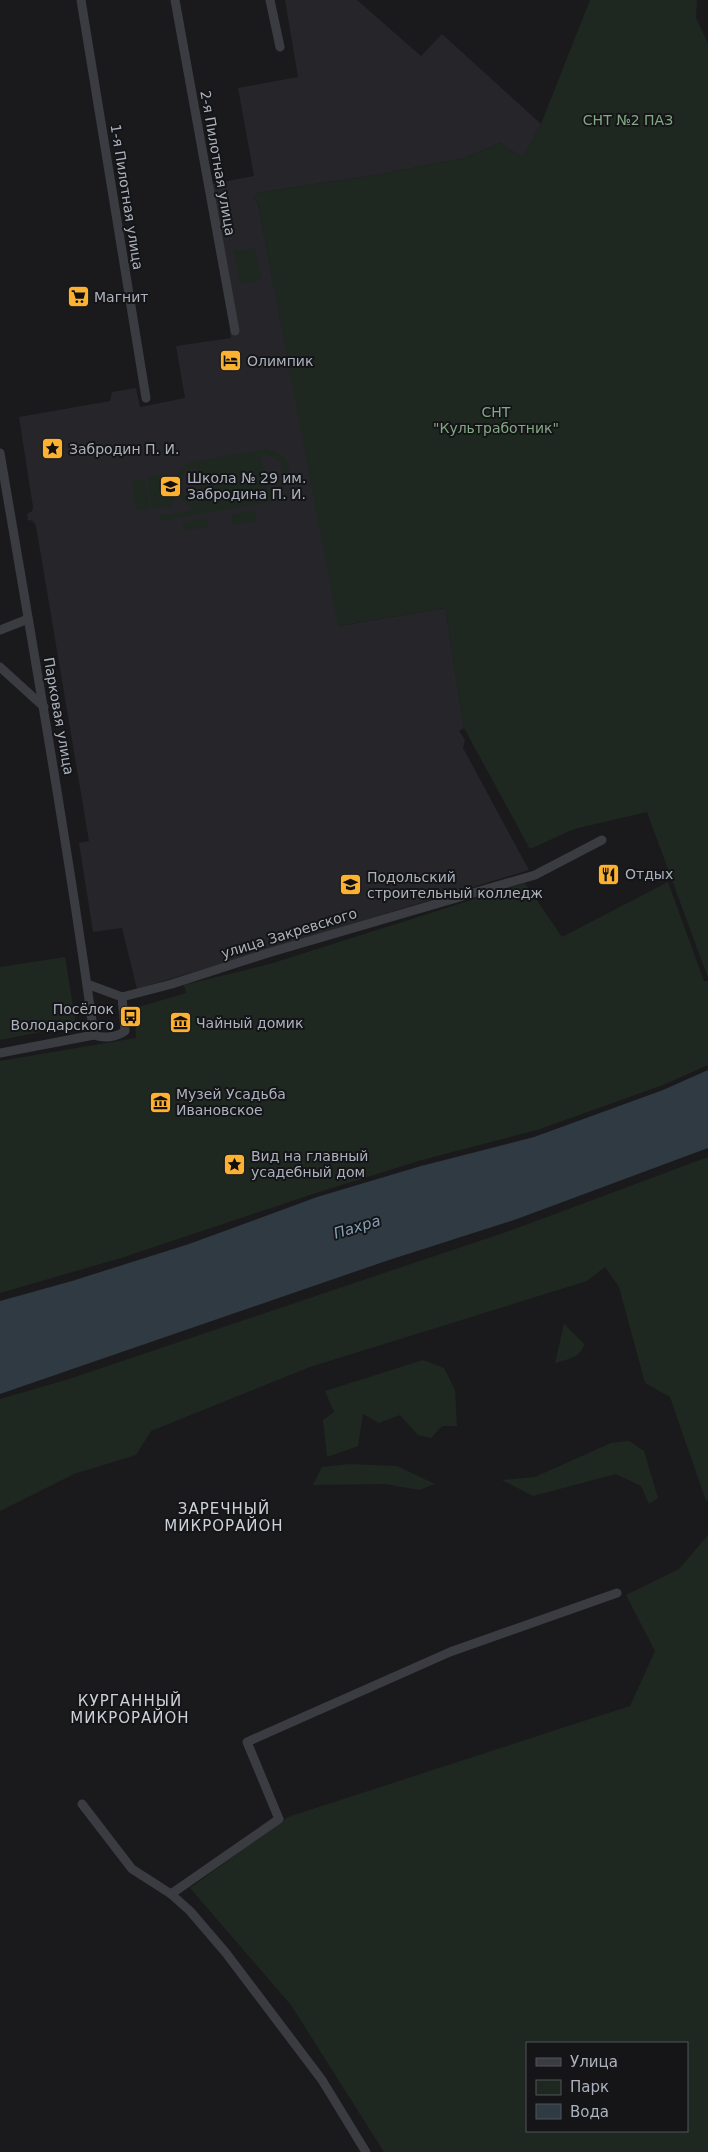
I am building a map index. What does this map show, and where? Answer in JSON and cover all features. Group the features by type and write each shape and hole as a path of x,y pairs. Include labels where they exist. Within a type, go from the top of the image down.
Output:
{"street":[{"name":"1-я Пилотная улица","path":"81,0 146,398"},
{"name":"2-я Пилотная улица","path":"175,0 235,331"},
{"path":"270,0 280,48"},
{"name":"Парковая улица","path":"0,453 44,708 94,1035"},
{"path":"0,630 28,619"},
{"path":"0,667 44,708"},
{"name":"улица Закревского","path":"122,997 172,984 268,953 535,875 602,840"},
{"path":"0,1053 94,1035 99,1038 120,1035 125,1031 122,997 87,984"},
{"path":"171,1894 279,1819 247,1742 450,1652 617,1592"},
{"path":"82,1804 132,1869 171,1894 190,1911 226,1953 322,2080 366,2152"}],"shaded area":[{"path":"285,0 357,0 421,56 442,34 541,124 523,158 500,143 464,158 381,174 257,193 254,197 258,204 339,626 445,608 464,728 459,731 465,740 463,748 529,870 137,989 122,928 93,932 79,843 89,841 36,526 33,521 28,520 27,514 32,511 33,507 19,417 110,401 112,392 136,388 140,407 185,398 176,346 231,338 230,332 239,330 212,184 254,176 238,88 298,77"}],"green space":[{"name":"СНТ \"Культработник\"","path":"590,0 697,0 696,18 708,43 708,978 647,812 574,829 530,849 464,728 445,608 338,626 258,204 254,197 257,193 381,174 464,158 500,143 523,158 541,124"},
{"path":"255,248 261,280 240,284 234,251"},
{"path":"265,449 274,451 281,455 289,468 287,482 275,495 287,493 288,499 160,521 160,516 198,509 182,500 175,486 175,478 179,471 185,465 194,461","holes":["264,455 275,458 283,470 282,481 279,486 268,491 261,456 242,459","196,467 202,503 188,500 180,487 184,473"]},
{"path":"169,473 174,506 152,509 147,477"},
{"path":"145,479 150,508 136,510 132,481"},
{"path":"255,510 257,521 233,525 232,514"},
{"path":"207,518 208,527 184,531 182,522"},
{"path":"668,882 704,981 708,981 708,1065 663,1085 537,1130 422,1160 121,1258 0,1293 0,1061 136,1038 135,1008 186,993 184,985 270,964 525,883 562,937"},
{"path":"65,957 76,1025 0,1040 0,967"},
{"path":"708,1157 708,1500 706,1501 670,1397 645,1383 619,1287 605,1267 587,1281 310,1367 151,1431 136,1455 74,1474 0,1511 0,1399 69,1379 512,1230"},
{"path":"564,1324 584,1344 577,1355 555,1363"},
{"path":"423,1360 444,1368 455,1390 457,1426 442,1426 431,1438 418,1435 400,1415 379,1423 363,1414 358,1446 327,1457 323,1420 334,1412 325,1391"},
{"path":"629,1441 644,1451 658,1498 649,1504 641,1486 616,1474 533,1496 502,1480 535,1477 611,1443"},
{"path":"349,1464 397,1466 435,1484 419,1490 385,1484 313,1485 322,1467"},
{"path":"708,1535 708,2152 384,2152 291,2005 190,1888 288,1817 630,1706 655,1651 626,1595 679,1569"}],"water":[{"name":"Пахра","path":"708,1070 708,1148 517,1219 386,1261 0,1394 0,1301 72,1281 189,1244 317,1197 421,1166 534,1137 663,1090"}],"place":[{"name":"Магнит","path":"78,297"},
{"name":"Олимпик","path":"231,361"},
{"name":"Забродин П. И.","path":"53,449"},
{"name":"Школа № 29 им. Забродина П. И.","path":"171,486"},
{"name":"Отдых","path":"609,874"},
{"name":"Подольский строительный колледж","path":"351,885"},
{"name":"Посёлок Володарского","path":"130,1017"},
{"name":"Чайный домик","path":"180,1023"},
{"name":"Музей Усадьба Ивановское","path":"160,1102"},
{"name":"Вид на главный усадебный дом","path":"235,1164"}],"district":[{"name":"ЗАРЕЧНЫЙ МИКРОРАЙОН","path":"224,1518"},
{"name":"КУРГАННЫЙ МИКРОРАЙОН","path":"130,1710"}],"park label":[{"name":"СНТ №2 ПАЗ","path":"628,120"}]}
